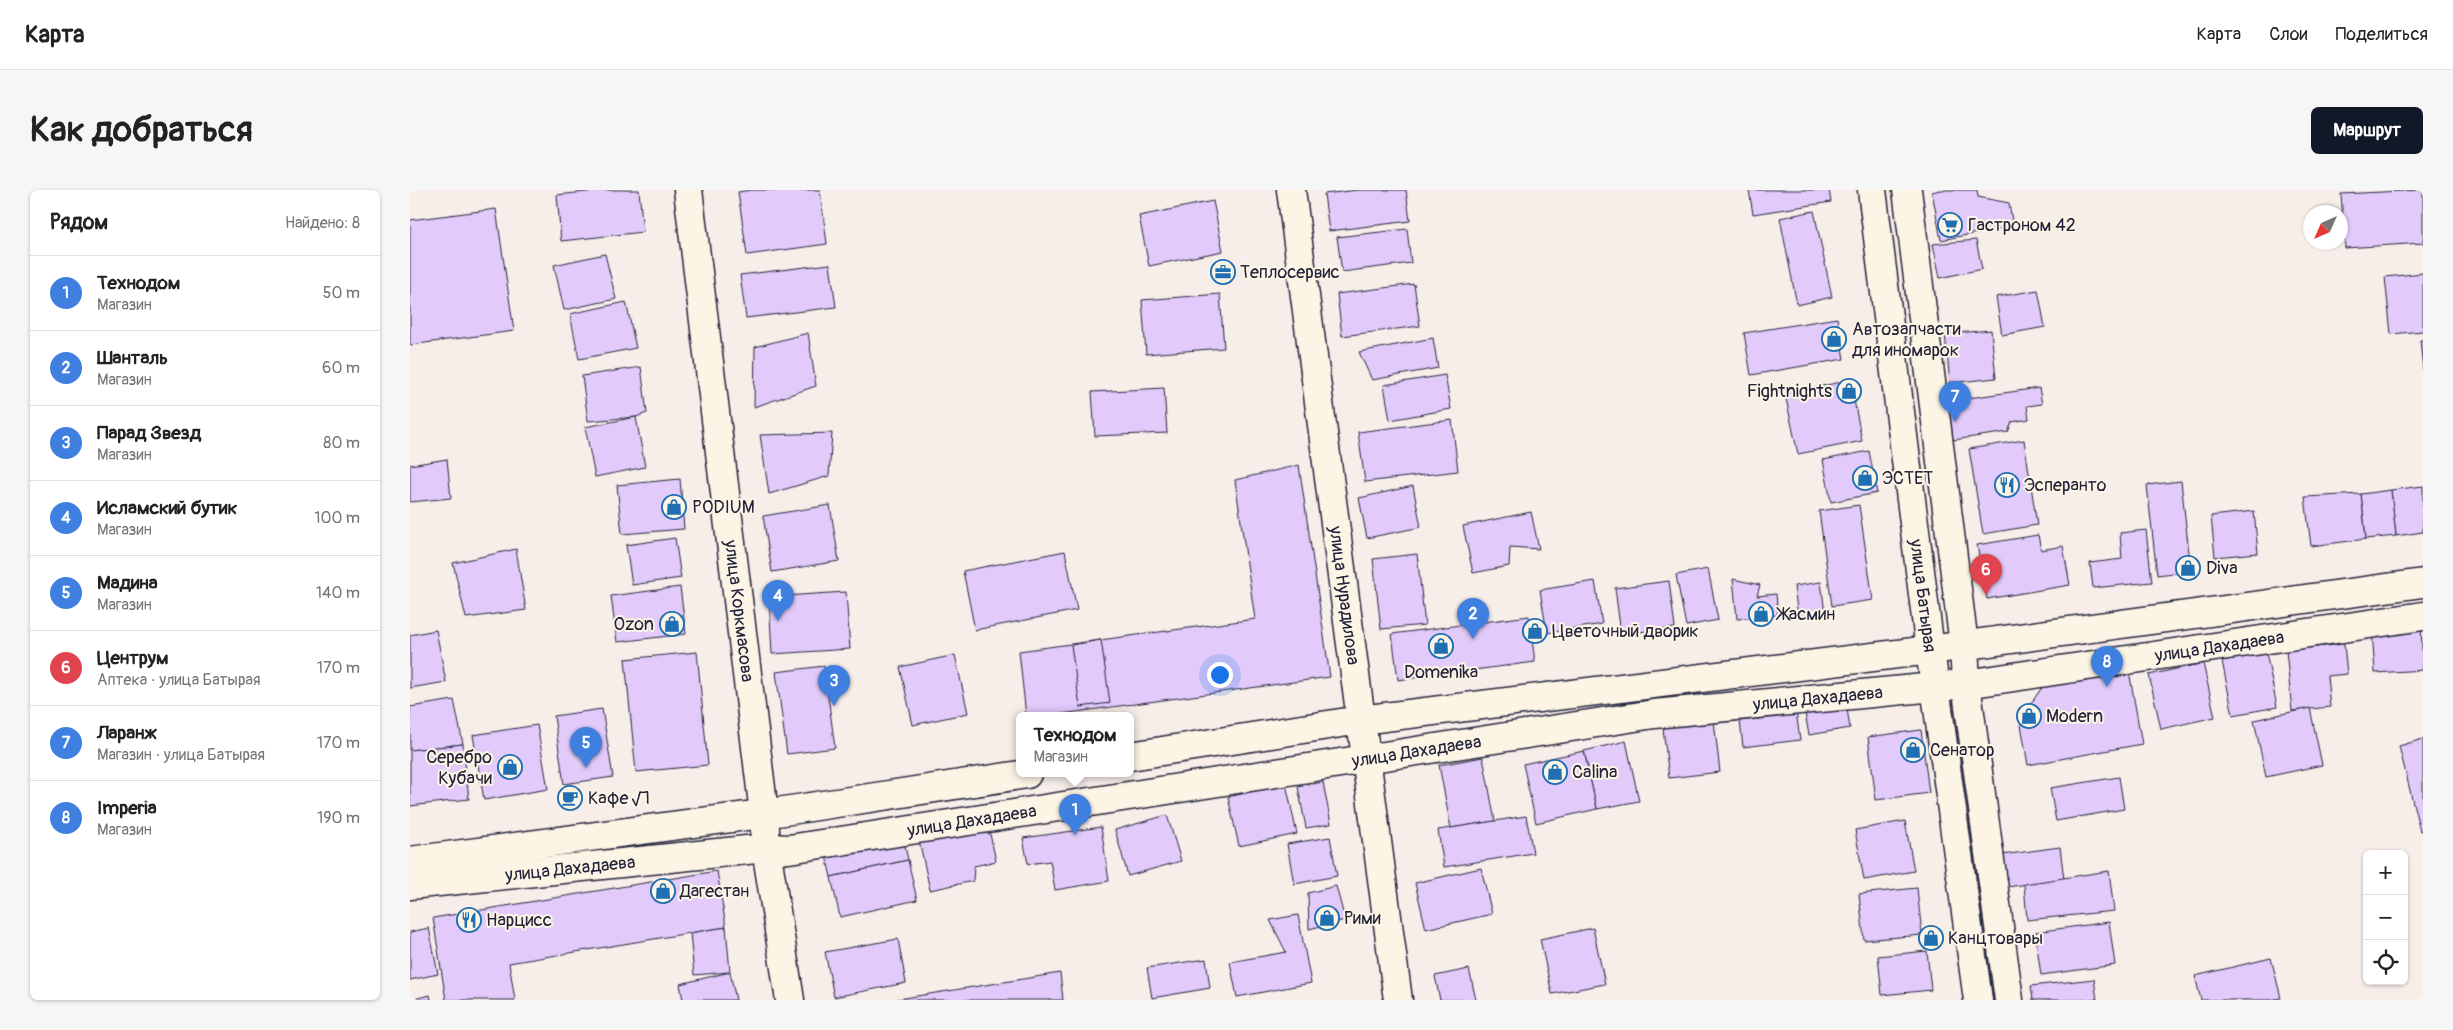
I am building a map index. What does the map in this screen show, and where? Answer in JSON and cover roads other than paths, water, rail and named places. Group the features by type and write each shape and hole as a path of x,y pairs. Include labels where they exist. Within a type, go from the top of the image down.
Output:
{"main road":[{"name":"улица Коркмасова","path":"688,190 764,813 766,848 790,1000"},
{"name":"улица Нурадилова","path":"1291,190 1398,1000"},
{"name":"улица Батырая","path":"1872,190 1930,650 1978,1000"},
{"name":"улица Батырая","path":"1907,190 1964,645 1966,684 2009,1000"},
{"name":"улица Дахадаева","path":"1134,755 1360,720 1930,650 2423,583"},
{"name":"улица Дахадаева","path":"410,885 766,848 789,849 1654,714 1966,684 2423,616"},
{"name":"улица Дахадаева","path":"410,861 764,813 1016,776"}],"place":[{"name":"Гастроном 42","path":"1950,225"},
{"name":"Теплосервис","path":"1223,272"},
{"name":"Автозапчасти для иномарок","path":"1834,339"},
{"name":"Fightnights","path":"1849,391"},
{"name":"Ларанж","path":"1955,422"},
{"name":"ЭСТЕТ","path":"1865,478"},
{"name":"Эсперанто","path":"2007,485"},
{"name":"PODIUM","path":"674,507"},
{"name":"Diva","path":"2188,568"},
{"name":"Центрум","path":"1986,595"},
{"name":"Жасмин","path":"1761,614"},
{"name":"Исламский бутик","path":"778,621"},
{"name":"Ozon","path":"672,624"},
{"name":"Цветочный дворик","path":"1535,631"},
{"name":"Шанталь","path":"1473,639"},
{"name":"Domenika","path":"1441,646"},
{"name":"Imperia","path":"2107,687"},
{"name":"Парад Звезд","path":"834,706"},
{"name":"Modern","path":"2029,716"},
{"name":"Сенатор","path":"1913,750"},
{"name":"Серебро Кубачи","path":"510,767"},
{"name":"Мадина","path":"586,768"},
{"name":"Calina","path":"1555,772"},
{"name":"Кафе √1","path":"570,798"},
{"name":"Технодом","path":"1075,835"},
{"name":"Дагестан","path":"663,891"},
{"name":"Рими","path":"1327,918"},
{"name":"Нарцисс","path":"469,920"},
{"name":"Канцтовары","path":"1931,938"}]}
